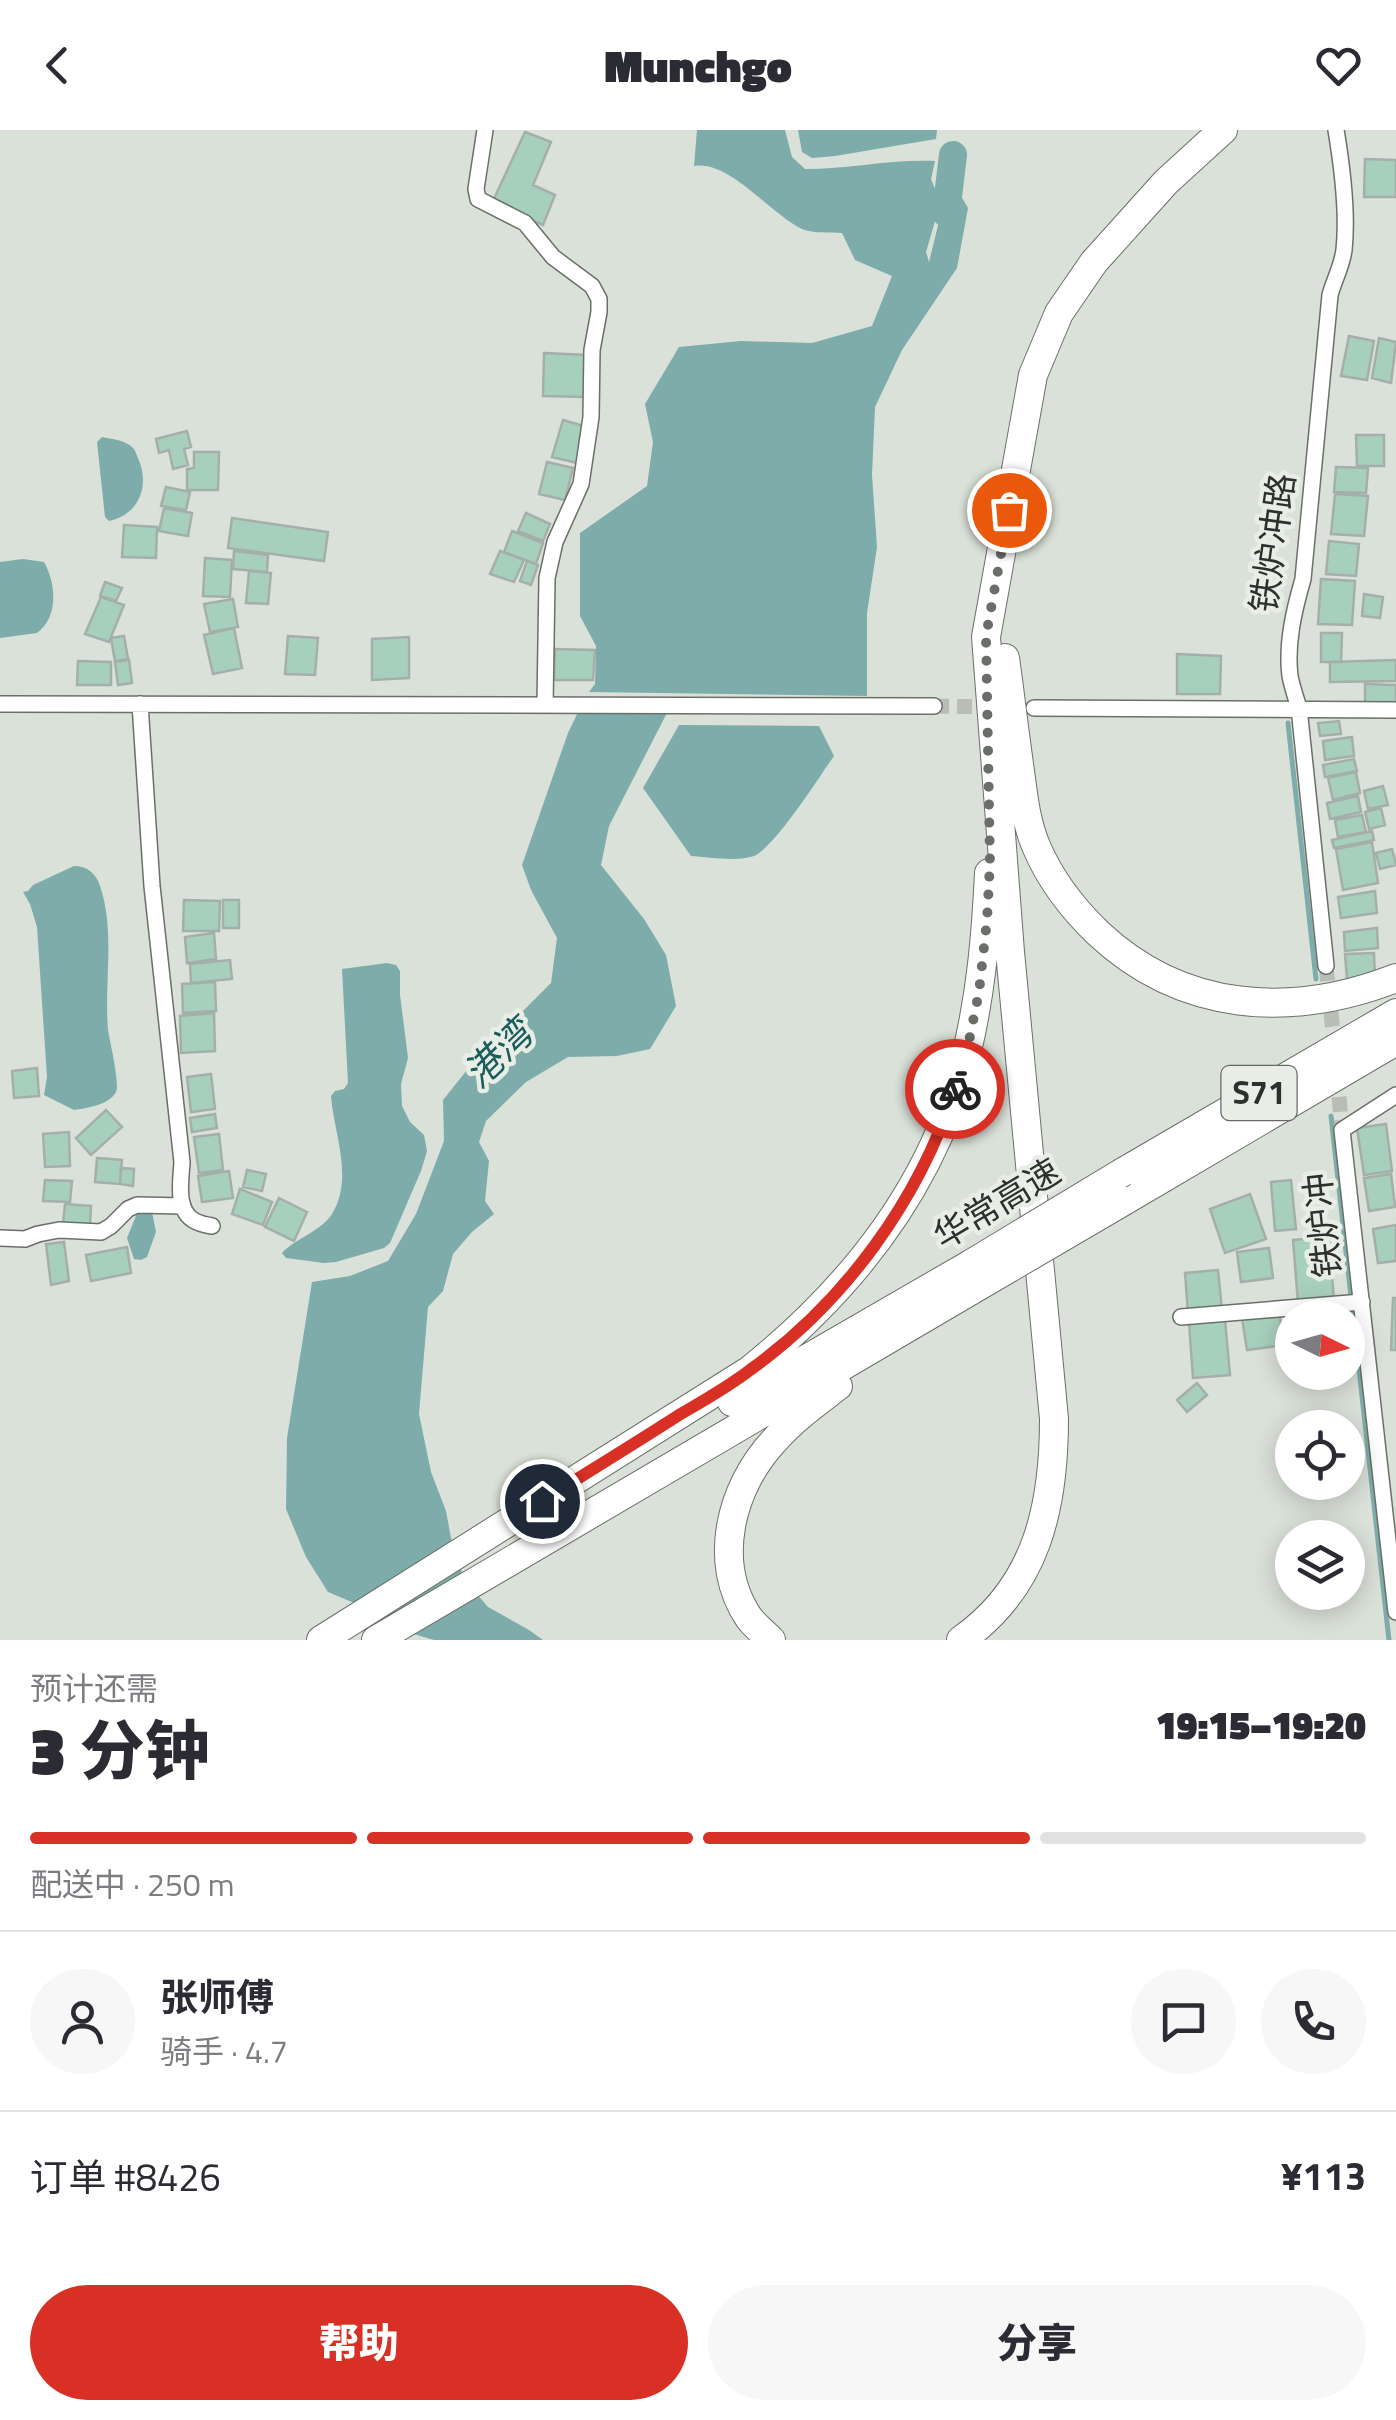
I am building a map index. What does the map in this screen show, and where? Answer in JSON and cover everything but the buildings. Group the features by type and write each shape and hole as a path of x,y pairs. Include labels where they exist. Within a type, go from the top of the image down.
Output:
{"highway":[{"path":"323,1640 750,1370 823,1306 859,1266 892,1220 946,1118 966,1056 979,992 990,863 994,638 1034,375 1059,313 1094,262 1166,182 1223,130"},
{"path":"961,1640 980,1627 1022,1575 1038,1542 1054,1462 1054,1419 1010,952 994,638 1046,379 1072,320 1105,269 1174,188 1239,130"},
{"path":"994,638 1026,810 1036,844 1054,880 1080,916 1109,943 1142,967 1180,986 1216,998 1255,1003 1336,997 1396,978"},
{"path":"982,1640 1002,1623 1030,1587 1048,1551 1060,1514 1066,1470 1062,1360 994,638"},
{"name":"华常高速","path":"376,1640 972,1286 1123,1172 1396,1013"},
{"name":"S71","path":"972,1286 1209,1162 1312,1091 1396,1041"},
{"path":"770,1640 749,1618 734,1586 728,1557 739,1495 754,1466 796,1418 972,1286"},
{"name":"华常高速","path":"323,1640 972,1286"}],"street":[{"path":"485,130 478,199 525,222 553,257 592,286 599,300 592,350 591,417 581,484 556,542 547,578 545,705"},
{"name":"铁炉冲路","path":"1326,966 1298,708 1290,676 1291,635 1302,579 1330,295 1344,248 1342,166 1336,130"},
{"path":"0,704 934,706"},
{"path":"140,704 152,886 182,1162 180,1196 193,1221 212,1226"},
{"path":"1034,708 1396,710"},
{"name":"铁炉冲","path":"1362,1300 1342,1130 1396,1096"},
{"path":"0,1238 18,1240 58,1230 101,1232 137,1205 184,1206"},
{"path":"1181,1317 1275,1309"},
{"name":"铁炉冲","path":"1365,1325 1391,1523 1396,1612"}],"water":[{"path":"697,130 785,130 792,157 805,169 935,161 931,179 939,208 926,252 929,262 950,177 968,208 957,268 902,350 875,407 872,475 877,547 867,613 867,696 589,692 595,684 596,646 580,616 580,533 647,486 653,442 645,404 679,347 741,341 812,343 872,326 892,276 855,260 842,233 802,229 736,179 708,166 694,166"},
{"path":"798,130 937,130 936,139 812,158 802,152"},
{"path":"102,437 134,449 143,483 133,507 109,521 105,517 97,442"},
{"path":"0,562 44,562 53,589 52,609 37,633 0,638"},
{"name":"港湾","path":"670,707 609,826 601,865 644,919 666,955 676,1006 650,1049 617,1056 568,1057 526,1082 486,1121 479,1142 489,1161 485,1201 494,1214 453,1254 443,1291 428,1307 419,1414 431,1472 464,1579 488,1607 543,1640 434,1640 394,1628 373,1611 328,1592 306,1557 286,1509 287,1438 312,1282 350,1276 388,1261 416,1214 444,1141 443,1100 479,1055 551,983 557,938 522,865 580,708"},
{"path":"679,725 819,726 834,756 785,826 763,850 740,859 691,856 643,788"},
{"path":"74,866 84,867 94,875 105,906 108,1030 117,1088 103,1103 74,1110 44,1095 47,1077 37,927 23,892"},
{"path":"396,965 400,971 408,1058 401,1084 402,1106 410,1122 424,1135 427,1151 421,1171 390,1243 384,1248 336,1262 286,1258 282,1253 332,1214 342,1185 331,1096 348,1083 342,969"},
{"path":"140,1206 152,1212 156,1232 147,1257 141,1260 134,1259 127,1238"}],"waterway":[{"path":"946,213 953,155"},
{"path":"1288,723 1316,979"},
{"path":"1331,1116 1389,1640"}],"tunnel":[{"path":"934,706 995,707"},
{"path":"1326,966 1335,1051"},
{"path":"1337,1074 1342,1130"}],"way so far":[{"path":"955,1089 979,992 987,920 990,863 986,636 1009,510"}],"route":[{"path":"542,1501 750,1370 823,1306 859,1266 892,1220 920,1173 955,1089"}]}
